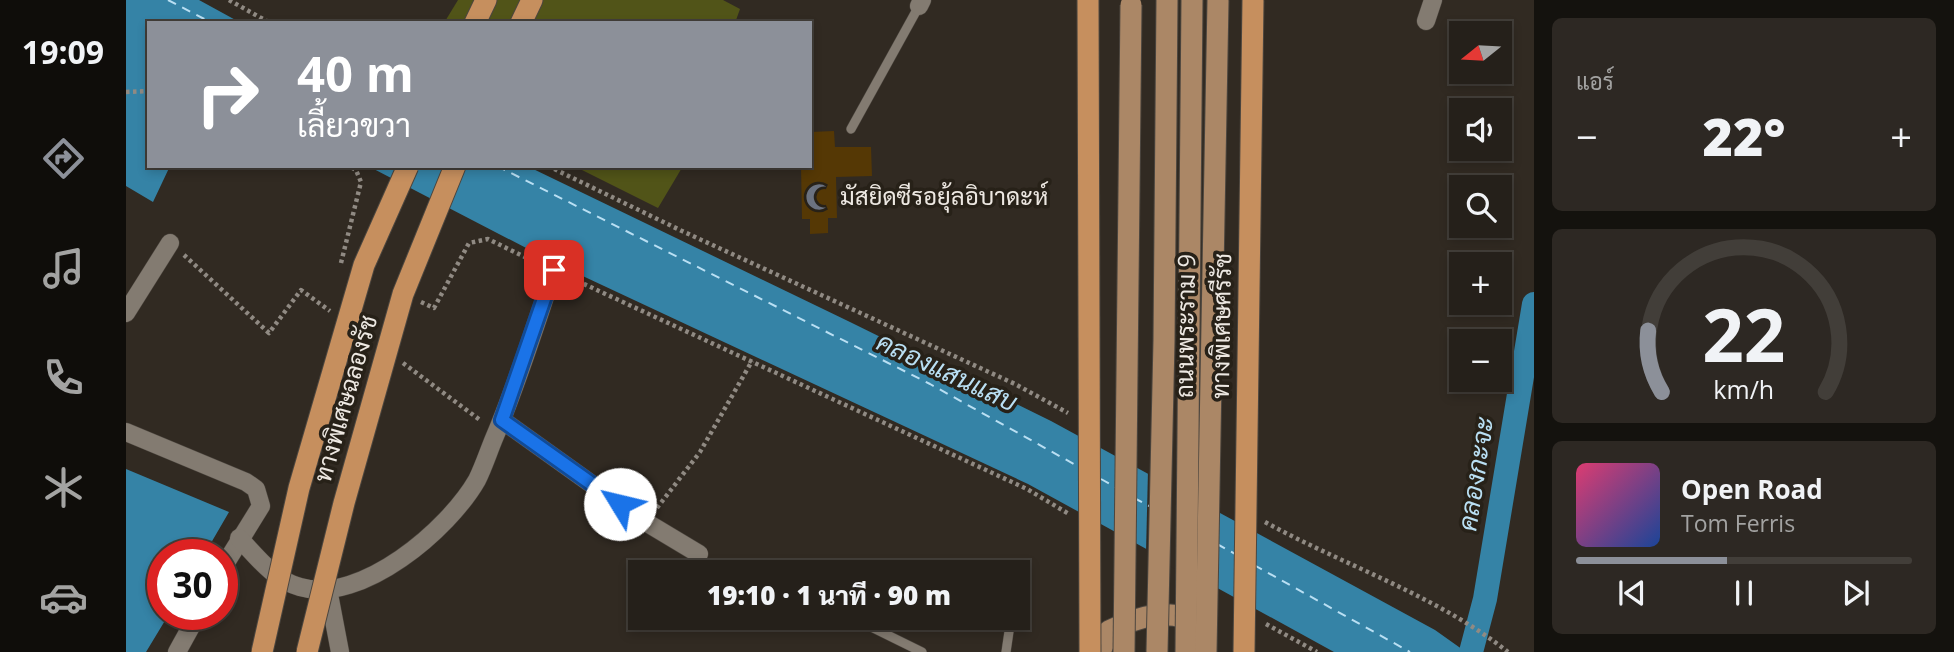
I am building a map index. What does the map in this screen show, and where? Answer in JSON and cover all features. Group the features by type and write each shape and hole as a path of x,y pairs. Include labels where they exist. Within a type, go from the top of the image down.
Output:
{"highway":[{"path":"476,21 486,0"},
{"path":"521,21 532,0"},
{"path":"1088,0 1090,652"},
{"name":"ทางพิเศษศรีรัช","path":"1244,652 1254,0"},
{"name":"ทางพิเศษฉลองรัช","path":"262,652 299,488 364,265 407,168"},
{"name":"ทางพิเศษฉลองรัช","path":"307,652 344,503 403,294 454,168"}],"main road":[{"name":"ถนนพระราม 9","path":"1157,652 1164,341 1167,0"},
{"name":"ถนนพระราม 9","path":"1186,652 1192,0"},
{"name":"ถนนพระราม 9","path":"1206,652 1218,0"},
{"path":"1124,652 1131,3"},
{"path":"1100,652 1109,631 1136,618 1171,615 1199,624 1214,652"}],"street":[{"path":"1426,21 1433,0"},
{"path":"126,313 170,243"},
{"path":"126,432 246,482 256,489 261,506 239,538 266,568 285,582 304,589 328,589 352,583 378,573 412,551 442,524 477,480 502,420 554,270"},
{"path":"502,420 646,522 699,554"},
{"path":"328,589 340,652"},
{"path":"177,652 189,630"}],"lane":[{"path":"851,129 920,3"},
{"path":"877,630 922,652"},
{"path":"1006,652 1009,630"}],"path":[{"path":"229,0 266,21"},
{"path":"126,93 147,91"},
{"path":"352,168 356,170"},
{"path":"552,168 682,231 1015,384 1075,417"},
{"path":"488,239 1027,489 1070,515"},
{"path":"646,522 700,452 752,361"},
{"path":"1254,516 1454,616 1488,636 1508,652"},
{"path":"1261,622 1317,652"}],"shaded area":[{"path":"458,0 723,0 740,9 736,21 445,21"},
{"path":"578,168 682,168 658,208"}],"water":[{"path":"126,0 199,0 237,21 147,21 147,168 169,168 153,202 126,186"},
{"name":"คลองแสนแสบ","path":"372,168 531,168 1051,421 1435,630 1466,652 1334,652 1028,484 557,264"},
{"path":"126,469 229,512 213,539 147,539 147,630 159,630 146,652 126,652"}],"pier":[{"path":"1148,470 1202,499 1201,583 1146,553"}],"building":[{"name":"มัสยิดซีรอยุ้ลอิบาดะห์","path":"834,131 835,147 871,147 872,176 836,177 837,218 828,218 828,233 810,234 810,219 802,219 801,168 812,168 812,132"}],"waterway":[{"name":"คลองกะจะ","path":"1471,652 1485,599 1534,304"}],"ferry route":[{"path":"168,0 208,21"},
{"path":"501,168 930,384 1081,468"},
{"path":"1101,479 1117,488"},
{"path":"1134,498 1151,507"},
{"path":"1217,544 1237,555"},
{"path":"1254,565 1410,652"}],"place":[{"name":"มัสยิดซีรอยุ้ลอิบาดะห์","path":"819,197"}],"route":[{"path":"554,270 502,420 620,504"}]}
